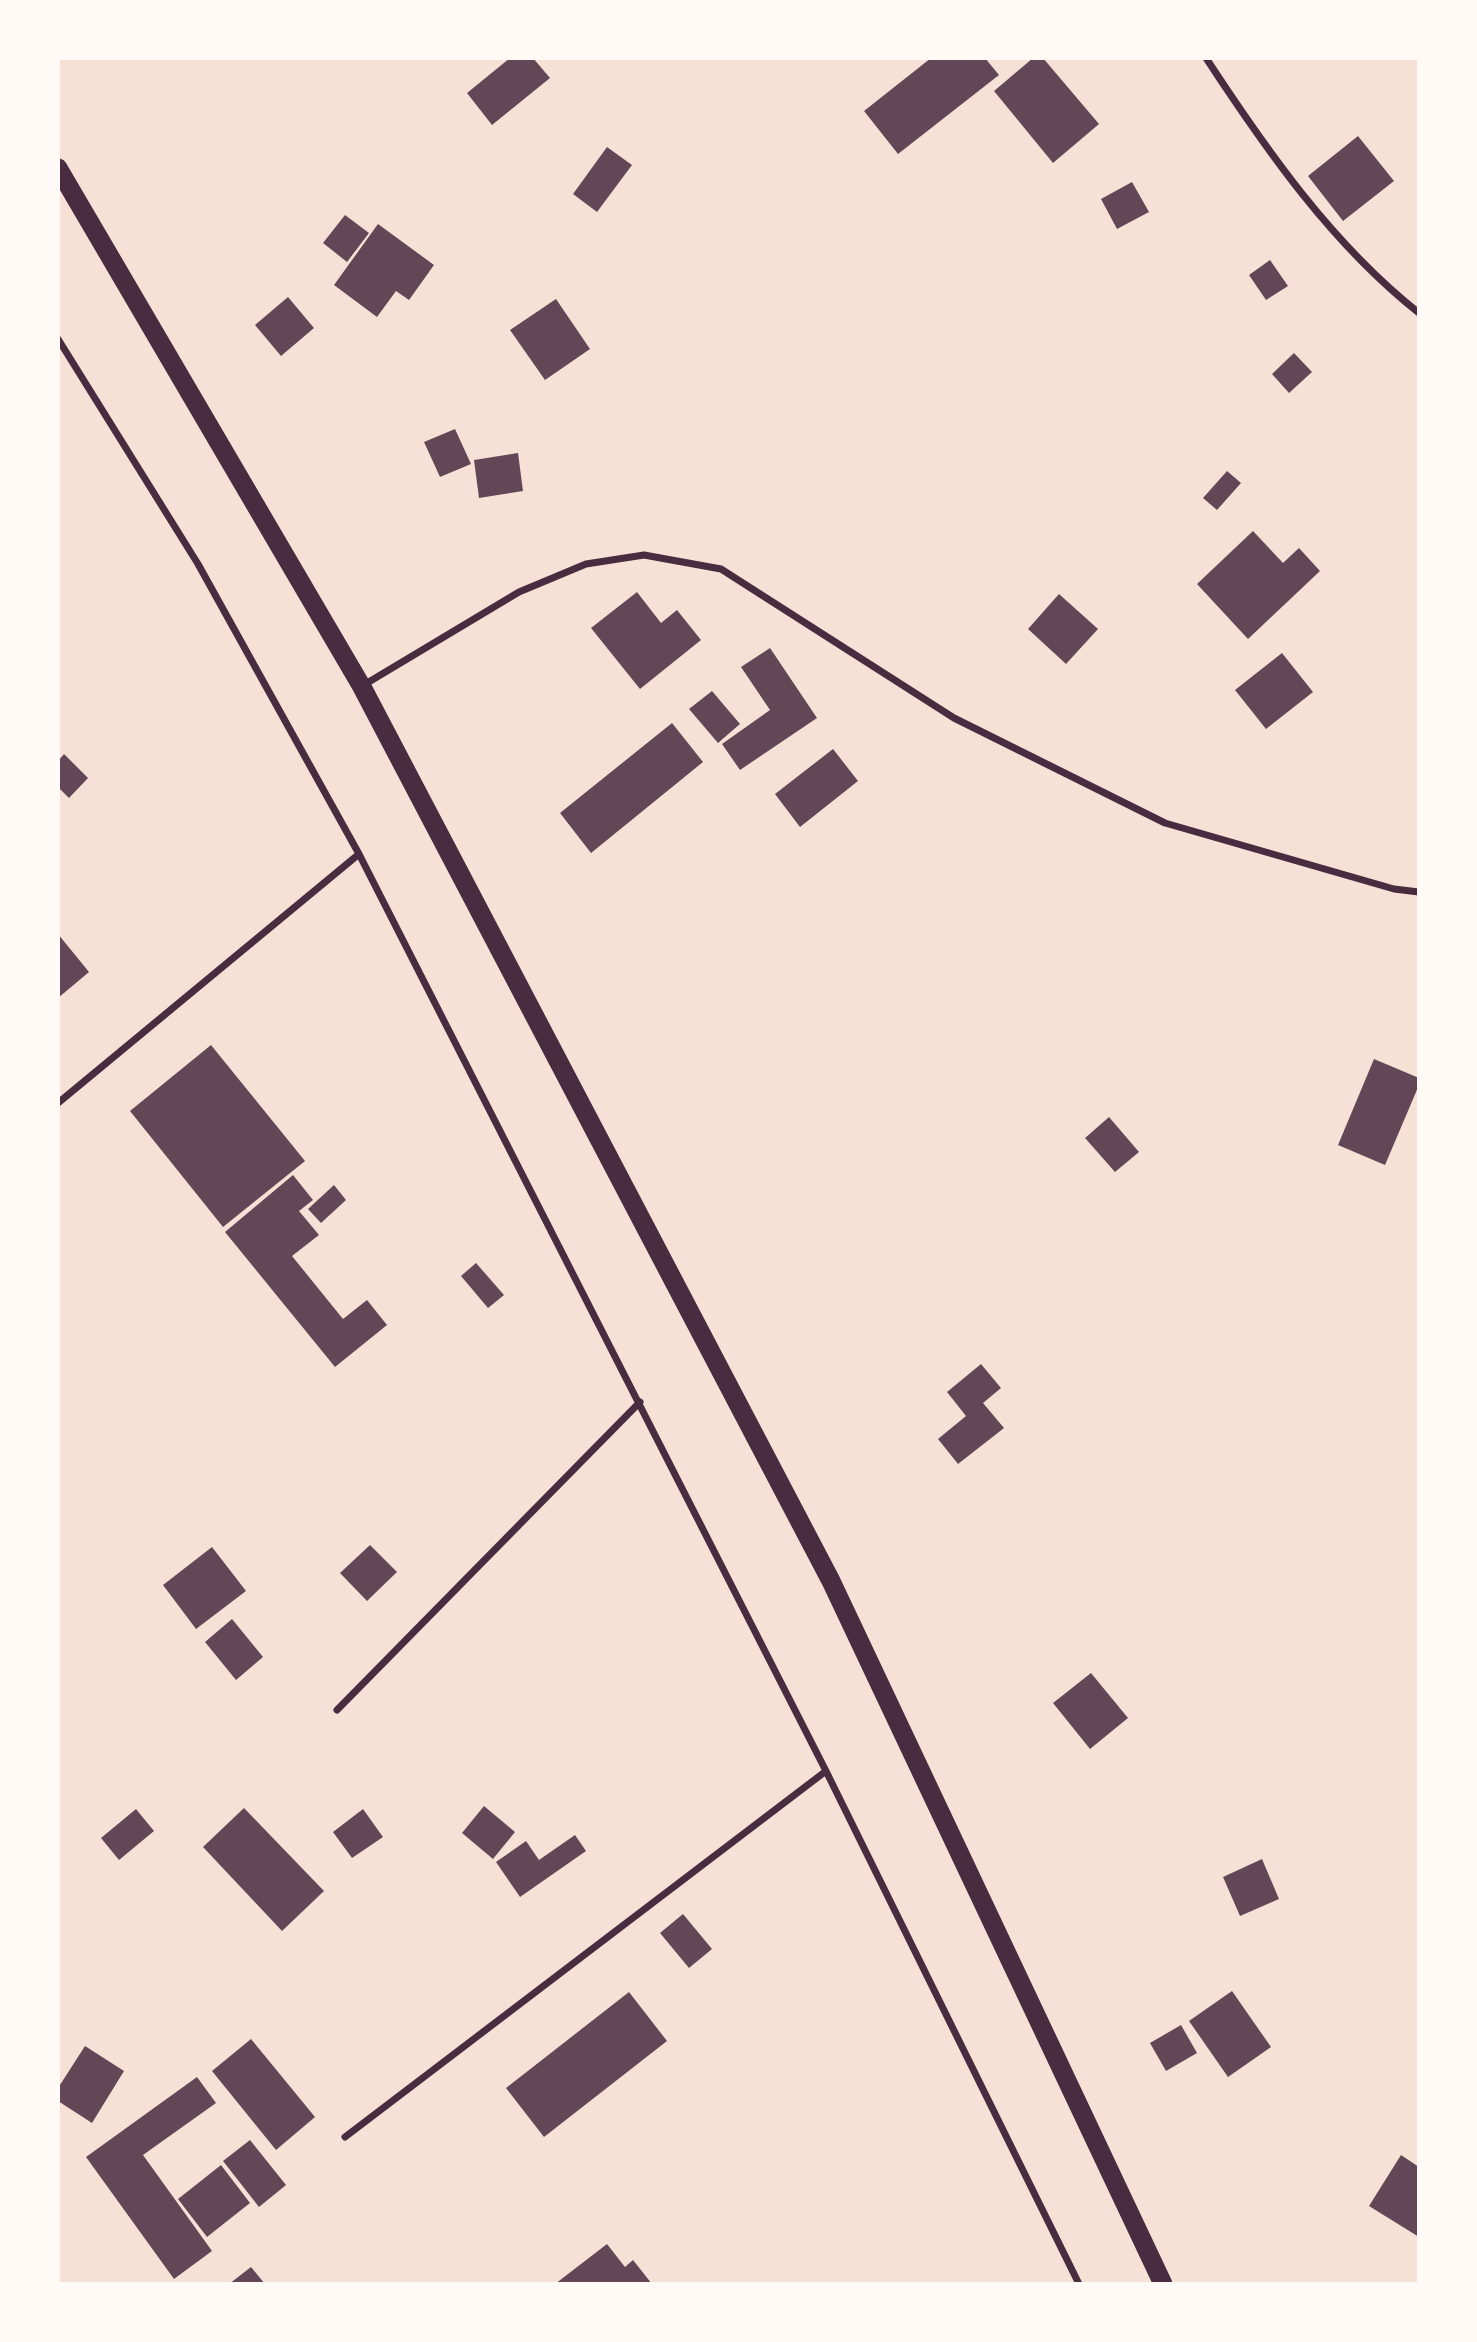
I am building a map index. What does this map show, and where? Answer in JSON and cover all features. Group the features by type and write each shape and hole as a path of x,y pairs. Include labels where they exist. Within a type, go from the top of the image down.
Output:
{"highway":[{"path":"58,168 362,687 831,1581 1163,2284"}],"street":[{"path":"1206,58 1249,123 1326,223 1378,280 1419,313"},
{"path":"58,339 198,564 359,854 827,1771 1079,2284"},
{"path":"362,687 519,592 586,564 644,555 721,569 954,718 1165,823 1394,889 1419,892"},
{"path":"58,1102 359,854"},
{"path":"337,1710 639,1402"},
{"path":"345,2137 827,1771"}],"building":[{"path":"510,58 533,58 550,78 492,125 467,93"},
{"path":"931,58 985,58 999,75 898,154 864,111"},
{"path":"1033,58 1043,58 1099,124 1053,163 994,91"},
{"path":"1358,136 1394,181 1343,221 1308,176"},
{"path":"607,147 632,165 597,212 573,194"},
{"path":"1132,182 1149,212 1117,229 1101,199"},
{"path":"345,215 369,233 347,262 323,243"},
{"path":"378,224 434,265 409,300 396,291 377,317 334,285"},
{"path":"1270,260 1288,286 1266,300 1249,275"},
{"path":"288,297 314,328 281,356 255,325"},
{"path":"556,299 590,349 545,380 510,330"},
{"path":"1294,353 1312,372 1289,393 1272,374"},
{"path":"455,429 471,464 440,477 424,442"},
{"path":"518,453 523,491 479,498 474,460"},
{"path":"1227,471 1241,483 1217,510 1203,498"},
{"path":"1253,531 1283,563 1299,548 1320,571 1248,639 1197,584"},
{"path":"637,592 661,623 677,610 701,640 640,689 591,628"},
{"path":"1059,594 1098,629 1066,664 1028,629"},
{"path":"770,648 817,718 740,770 722,744 770,710 741,667"},
{"path":"1282,653 1313,692 1266,729 1235,690"},
{"path":"712,691 740,724 718,743 689,709"},
{"path":"672,723 703,762 591,853 560,813"},
{"path":"833,749 858,781 800,827 775,794"},
{"path":"64,754 88,778 69,798 58,787 58,761"},
{"path":"58,934 89,972 58,998"},
{"path":"211,1045 305,1161 223,1227 130,1111"},
{"path":"1374,1059 1419,1078 1419,1085 1385,1165 1338,1145"},
{"path":"1109,1117 1139,1152 1115,1172 1085,1138"},
{"path":"293,1175 313,1200 299,1211 319,1235 292,1256 343,1319 367,1300 387,1325 335,1367 225,1232"},
{"path":"334,1185 346,1200 321,1223 308,1209"},
{"path":"476,1263 504,1295 488,1308 461,1276"},
{"path":"981,1364 1001,1388 983,1403 1004,1428 958,1464 938,1439 966,1416 947,1392"},
{"path":"370,1545 397,1572 367,1601 340,1573"},
{"path":"212,1547 246,1591 196,1629 163,1585"},
{"path":"232,1619 263,1657 236,1680 205,1642"},
{"path":"1091,1673 1128,1718 1090,1749 1053,1703"},
{"path":"484,1806 515,1832 493,1859 462,1833"},
{"path":"244,1808 324,1891 282,1931 203,1847"},
{"path":"136,1809 154,1831 119,1860 101,1838"},
{"path":"363,1809 383,1837 352,1858 333,1832"},
{"path":"575,1835 586,1851 520,1897 496,1862 526,1841 539,1860"},
{"path":"1262,1859 1279,1899 1240,1916 1223,1877"},
{"path":"683,1914 712,1949 689,1968 660,1933"},
{"path":"1232,1991 1271,2047 1228,2077 1189,2021"},
{"path":"629,1992 667,2041 544,2137 506,2088"},
{"path":"1181,2025 1197,2053 1166,2071 1150,2043"},
{"path":"251,2039 315,2117 276,2150 212,2071"},
{"path":"85,2046 124,2071 92,2123 58,2101 58,2088"},
{"path":"197,2077 216,2103 143,2155 212,2251 174,2279 86,2157"},
{"path":"250,2140 286,2185 259,2207 223,2161"},
{"path":"1401,2155 1419,2167 1419,2237 1369,2206"},
{"path":"221,2165 250,2203 207,2237 178,2199"},
{"path":"607,2244 625,2267 633,2260 652,2284 555,2284"},
{"path":"251,2267 265,2284 229,2284"}]}
